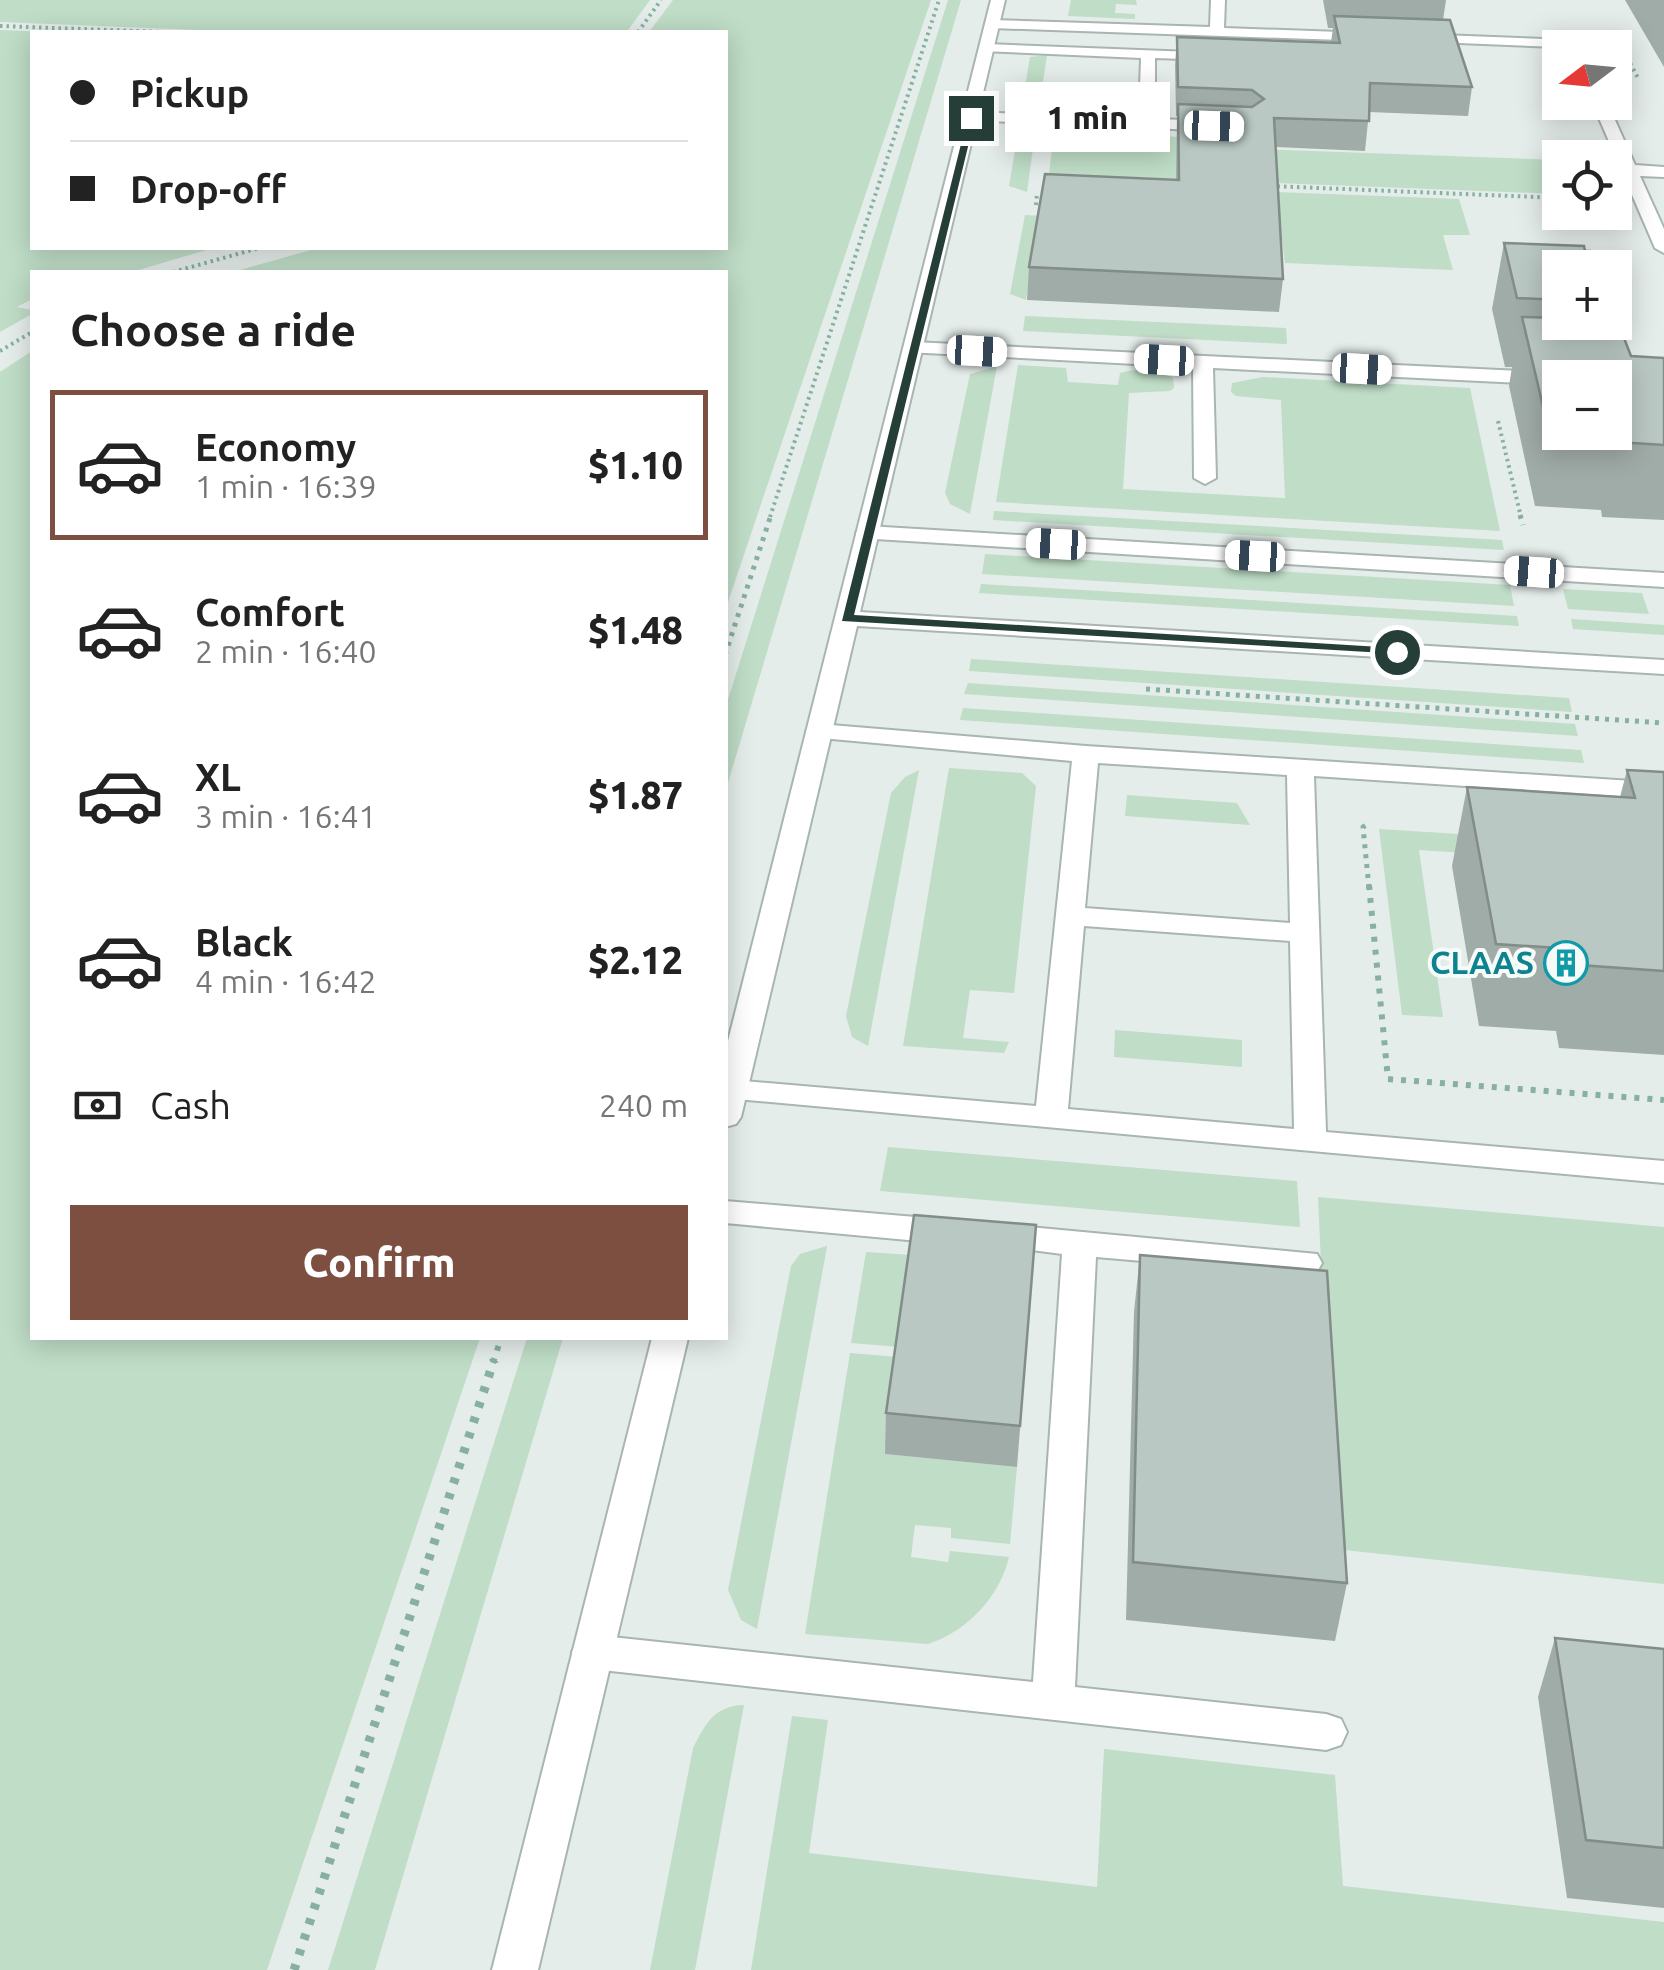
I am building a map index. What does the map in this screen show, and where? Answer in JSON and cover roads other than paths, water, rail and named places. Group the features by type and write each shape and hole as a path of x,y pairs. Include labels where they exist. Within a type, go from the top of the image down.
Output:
{"street":[{"path":"1218,0 1218,32"},
{"path":"1542,43 1218,32 995,12 728,1103 1051,1116 1664,1172"},
{"path":"986,48 1227,56"},
{"path":"1146,124 1148,54"},
{"path":"971,118 1232,127"},
{"path":"1632,170 1664,172"},
{"path":"1632,177 1664,248"},
{"path":"913,348 1542,377"},
{"path":"1203,362 1205,478"},
{"path":"867,533 1664,580"},
{"path":"846,618 1664,667"},
{"path":"818,732 1086,754 1664,790"},
{"path":"1051,1116 1086,754"},
{"path":"1300,767 1310,1138"},
{"path":"1070,916 1305,933"},
{"path":"728,1212 1305,1263"},
{"path":"1052,1702 1080,1243"},
{"path":"515,1970 670,1340"},
{"path":"593,1652 1326,1732"}],"place":[{"name":"CLAAS","path":"1566,963"}]}
